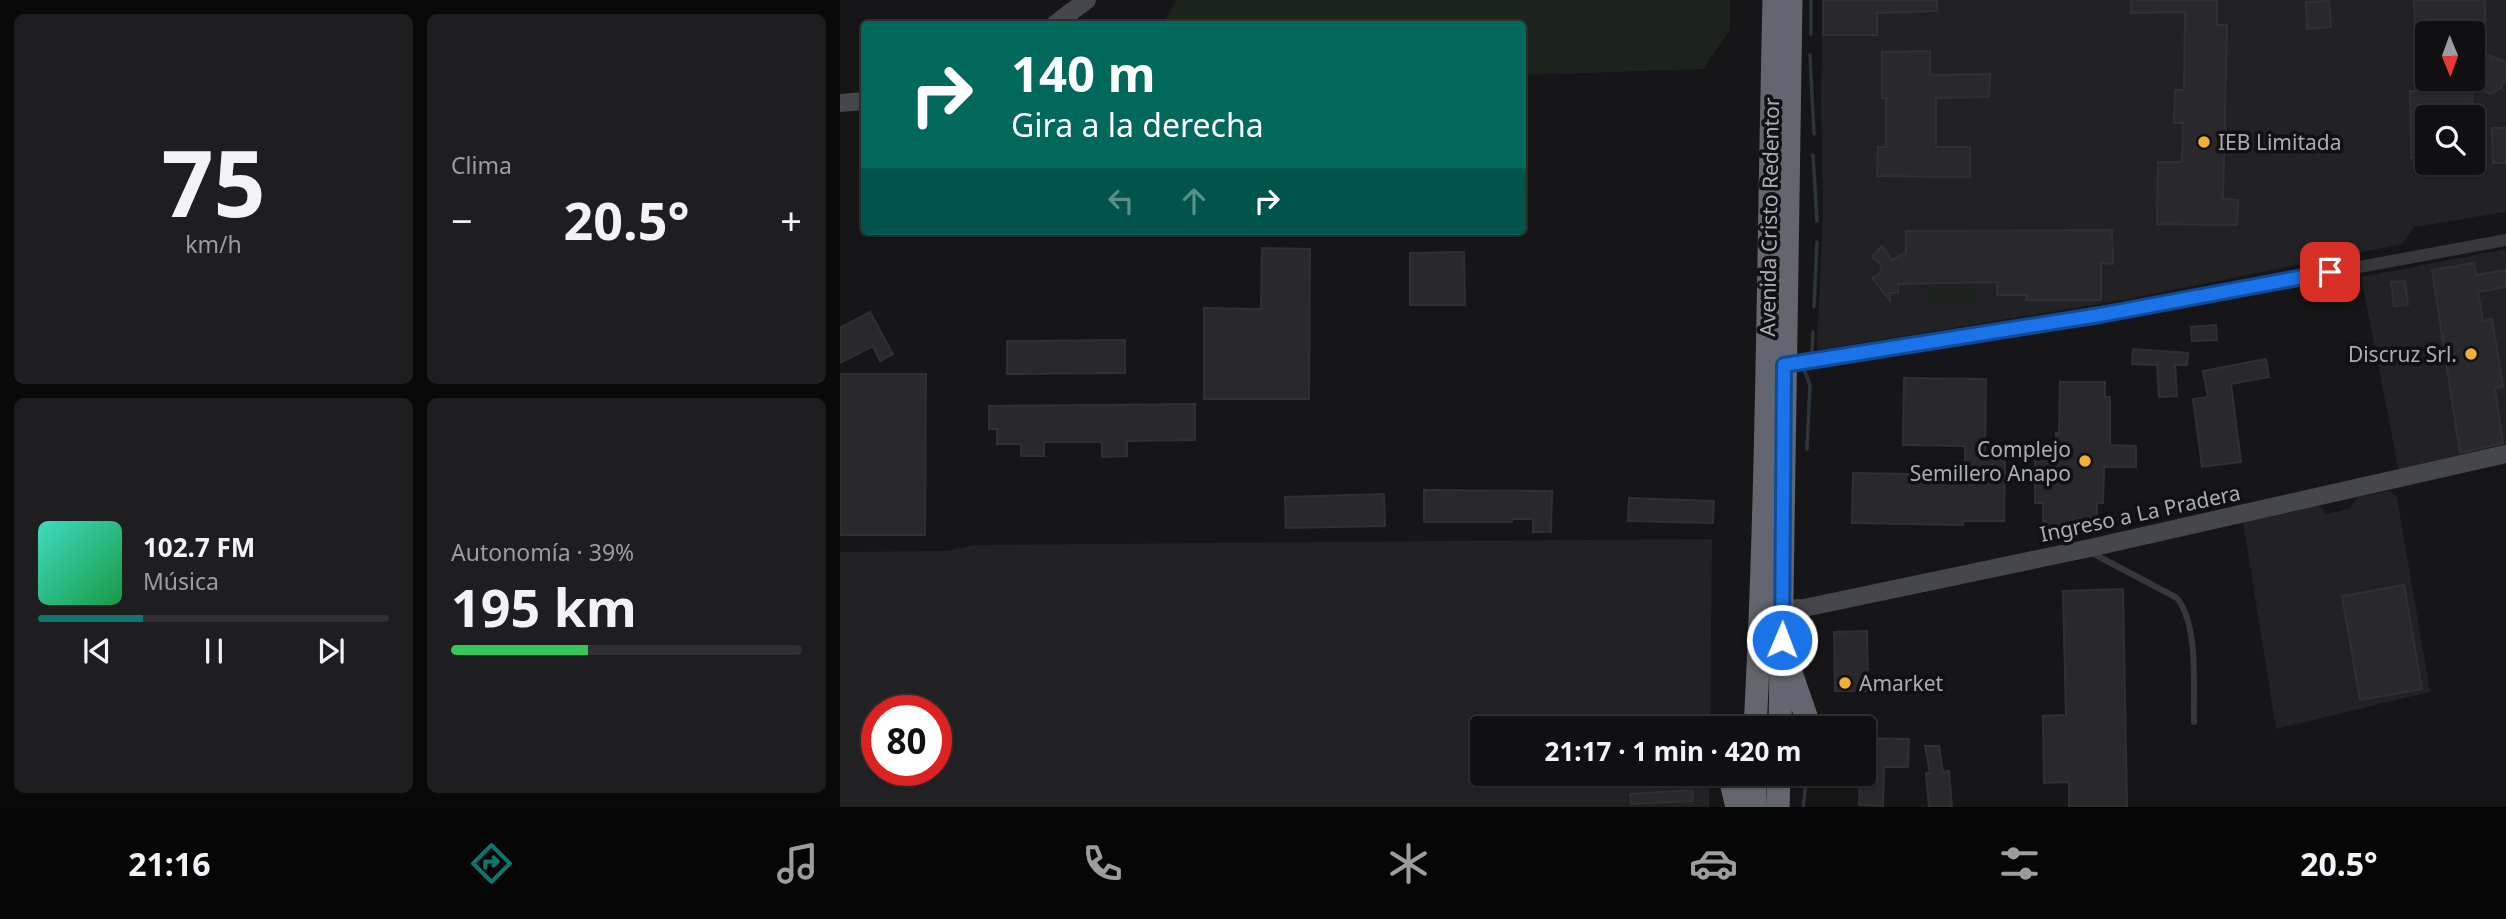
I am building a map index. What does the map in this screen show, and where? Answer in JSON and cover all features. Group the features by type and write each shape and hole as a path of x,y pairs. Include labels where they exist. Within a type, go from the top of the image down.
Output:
{"highway":[{"name":"Avenida Cristo Redentor","path":"1756,716 1763,578 1774,0"},
{"name":"Avenida Cristo Redentor","path":"1780,716 1791,0"},
{"path":"1763,578 1769,616 1770,716"},
{"path":"1782,640 1790,674 1807,716"},
{"path":"1732,786 1737,807"},
{"path":"1755,786 1755,807"},
{"path":"1769,786 1769,807"},
{"path":"1778,807 1779,786"}],"street":[{"path":"1059,21 1087,0"},
{"path":"840,103 861,101"},
{"path":"1784,365 2120,311 2506,240"},
{"name":"Ingreso a La Pradera","path":"1783,608 1804,608 2084,549 2506,454"}],"lane":[{"path":"2084,549 2177,597 2185,607 2190,627 2194,722"}],"shaded area":[{"path":"1177,0 1730,0 1730,30 1703,69 1526,75 1526,21 1165,21"},
{"path":"1823,0 2506,0 2506,212 2414,227 2402,244 2118,301 1817,350 1823,213"},
{"path":"2506,249 2506,447 2399,472 2361,277"},
{"path":"1930,290 1974,290 1978,297 1975,304 1933,304 1927,299"},
{"path":"2390,491 2397,497 2430,692 2276,729 2243,521 2318,504 2326,514 2349,509 2358,497"},
{"path":"1712,539 1710,716 1470,716 1470,786 1709,786 1709,807 840,807 840,552 947,551 973,545"}],"building":[{"path":"1823,0 1937,0 1937,11 1877,13 1877,35 1823,35"},
{"name":"IEB Limitada","path":"2131,0 2217,0 2217,25 2227,25 2223,199 2238,200 2237,225 2157,224 2158,162 2182,162 2183,123 2174,123 2175,90 2184,90 2185,12 2131,13"},
{"path":"2414,0 2485,0 2485,21 2415,21 2415,27"},
{"path":"2329,1 2331,27 2307,29 2306,2"},
{"path":"1930,51 1930,75 1990,74 1989,97 1936,98 1936,147 1970,147 1970,177 1877,176 1878,147 1886,147 1882,52"},
{"path":"2485,54 2506,62 2506,82 2490,94 2484,91"},
{"path":"2410,91 2472,91 2473,105 2415,105 2415,158 2411,158"},
{"path":"2492,128 2506,128 2506,163 2493,163"},
{"path":"2112,230 2113,264 2101,263 2101,300 2026,300 2027,295 1997,295 1997,282 1898,284 1898,293 1890,293 1890,301 1872,278 1879,275 1882,265 1872,257 1882,246 1892,260 1906,252 1906,231"},
{"path":"1262,248 1310,249 1309,399 1204,399 1204,308 1261,309"},
{"path":"1464,252 1465,305 1410,305 1410,253"},
{"name":"Discruz Srl.","path":"2474,263 2476,275 2506,270 2506,287 2478,292 2483,321 2492,319 2503,387 2495,388 2503,443 2460,453 2432,270"},
{"path":"2405,281 2408,305 2394,306 2391,282"},
{"path":"870,312 893,354 880,361 873,346 840,363 840,328"},
{"path":"2216,325 2217,340 2192,341 2191,327"},
{"path":"1125,340 1125,373 1007,374 1007,341"},
{"path":"2133,349 2188,353 2187,365 2175,365 2177,396 2159,397 2157,365 2132,364"},
{"path":"2266,359 2269,377 2231,384 2241,462 2202,467 2193,399 2208,397 2203,371"},
{"path":"840,374 926,374 925,535 840,535"},
{"path":"1904,378 1986,379 1985,455 2005,456 2004,521 1963,521 1963,525 1852,523 1853,473 1965,475 1965,446 1903,445"},
{"name":"Complejo Semillero Anapo","path":"2060,382 2105,382 2105,397 2110,397 2110,445 2136,446 2136,467 2104,467 2103,503 2097,503 2097,531 2043,530 2043,503 2035,503 2035,454 2056,455"},
{"path":"1195,404 1195,440 1127,441 1127,456 1102,457 1102,442 1044,442 1044,456 1021,456 1021,444 997,444 997,429 989,429 989,406"},
{"path":"1424,490 1552,491 1551,532 1533,532 1533,519 1512,519 1512,522 1424,522"},
{"path":"1384,494 1385,526 1286,528 1285,497"},
{"path":"1629,498 1714,501 1713,523 1628,521"},
{"path":"2404,585 2422,689 2360,700 2342,596"},
{"path":"2123,589 2127,807 2069,807 2069,782 2044,783 2043,716 2066,715 2063,591"},
{"path":"1867,631 1868,691 1835,691 1834,632"},
{"path":"1876,738 1909,739 1908,767 1884,767 1883,806 1859,805 1860,786 1876,786"},
{"path":"1925,746 1939,746 1943,772 1949,771 1952,807 1929,807 1926,773 1930,773"},
{"path":"1692,790 1693,801 1631,804 1630,794"}],"waterway":[{"path":"1811,0 1811,34"},
{"path":"1810,55 1814,134"},
{"path":"1813,155 1817,221"},
{"path":"1814,307 1817,242"},
{"path":"1812,350 1813,332"},
{"path":"1805,372 1810,385 1807,449"},
{"path":"1803,807 1806,786"}],"place":[{"name":"IEB Limitada","path":"2204,142"},
{"name":"Discruz Srl.","path":"2471,354"},
{"name":"Complejo Semillero Anapo","path":"2085,461"},
{"name":"Amarket","path":"1845,683"}],"route":[{"path":"1782,640 1784,365 2100,315 2330,272"}]}
